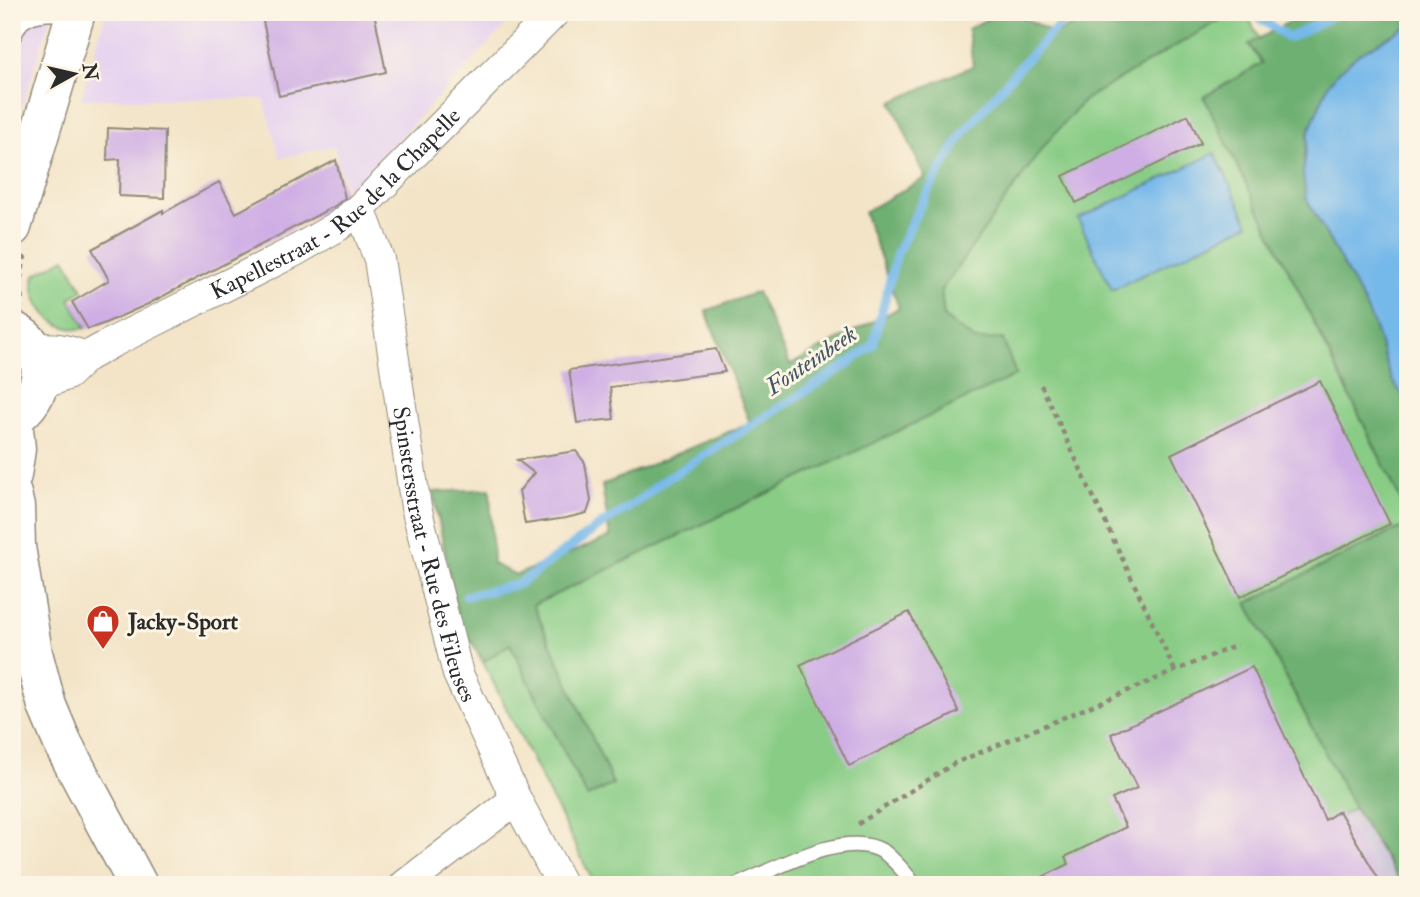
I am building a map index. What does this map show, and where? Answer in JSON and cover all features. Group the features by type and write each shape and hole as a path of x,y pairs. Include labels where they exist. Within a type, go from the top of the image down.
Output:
{"main road":[{"path":"12,227 76,13"},
{"path":"12,475 16,449 13,419 25,410 34,398 29,354"},
{"path":"12,494 16,547 33,653 47,706 63,744 138,885"}],"street":[{"name":"Kapellestraat - Rue de la Chapelle","path":"29,354 67,375 86,357 113,342 295,251 338,226 360,208 555,12"},
{"name":"Spinstersstraat - Rue des Fileuses","path":"360,208 379,259 416,507 458,674 516,799 562,885"},
{"path":"405,885 516,799"}],"lane":[{"path":"12,39 20,23 29,18 43,14 76,13"},
{"path":"738,885 819,850 842,845 864,845 883,852 914,885"}],"path":[{"path":"1041,385 1175,671"},
{"path":"819,850 955,763 1237,645"}],"shaded area":[{"path":"12,12 52,12 12,137"},
{"path":"106,12 518,12 348,193 334,146 280,158 264,99 81,99"},
{"path":"1354,808 1402,885 1222,885"}],"green space":[{"path":"1000,12 1013,12 1055,34 1102,12 1233,12 1084,100 1046,143 941,290 944,318 975,340 1003,339 1016,375 533,605 613,784 587,797 510,644 483,662 458,618 433,492 490,489 493,564 516,575 610,537 602,485 750,423 706,311 757,292 790,365 899,308 864,212 925,178 892,102 973,66 968,29"},
{"path":"1233,12 1246,12 1259,39 1249,45 1262,63 1204,97 1408,515 1408,526 1247,603 1354,808 1222,885 595,885 483,662 510,644 587,797 613,784 533,605 1015,375 975,340 944,318 941,290 1046,143 1084,100"},
{"path":"1307,12 1408,12 1408,26 1359,54 1328,85 1309,131 1304,161 1306,198 1362,299 1374,325 1390,375 1408,402 1408,515 1204,97 1262,63 1249,44"},
{"path":"65,258 83,290 70,299 86,328 75,329 55,322 40,306 36,296 35,275"},
{"path":"1408,526 1408,648 1404,655 1408,658 1408,885 1402,885 1354,808 1247,603"}],"water":[{"path":"1408,26 1408,402 1390,375 1374,325 1362,299 1306,198 1303,173 1309,131 1328,85 1338,72 1359,54"},
{"path":"1215,153 1249,224 1112,290 1078,219"}],"building":[{"path":"261,12 374,12 386,72 279,96"},
{"path":"1188,115 1201,143 1076,203 1063,176"},
{"path":"108,128 165,131 164,198 119,196 120,159 107,160"},
{"path":"336,160 345,198 335,206 148,304 88,329 72,302 109,280 92,249 219,182 236,213"},
{"path":"716,349 725,372 610,387 614,419 577,423 569,370"},
{"path":"1320,381 1390,524 1240,597 1171,454"},
{"path":"576,451 585,463 591,501 587,513 525,524 519,491 534,473 517,460"},
{"path":"909,612 959,712 849,766 800,665"},
{"path":"1252,667 1325,820 1339,811 1382,885 1026,885 1069,864 1065,857 1126,827 1112,799 1137,788 1111,734"}],"waterway":[{"name":"Fonteinbeek","path":"466,596 519,584 637,502 664,479 845,366 873,345 897,253 924,198 964,132 1059,25 1085,12"},
{"name":"Fonteinbeek","path":"1255,12 1289,38 1340,12"}],"place":[{"name":"Jacky-Sport","path":"103,651"}]}
